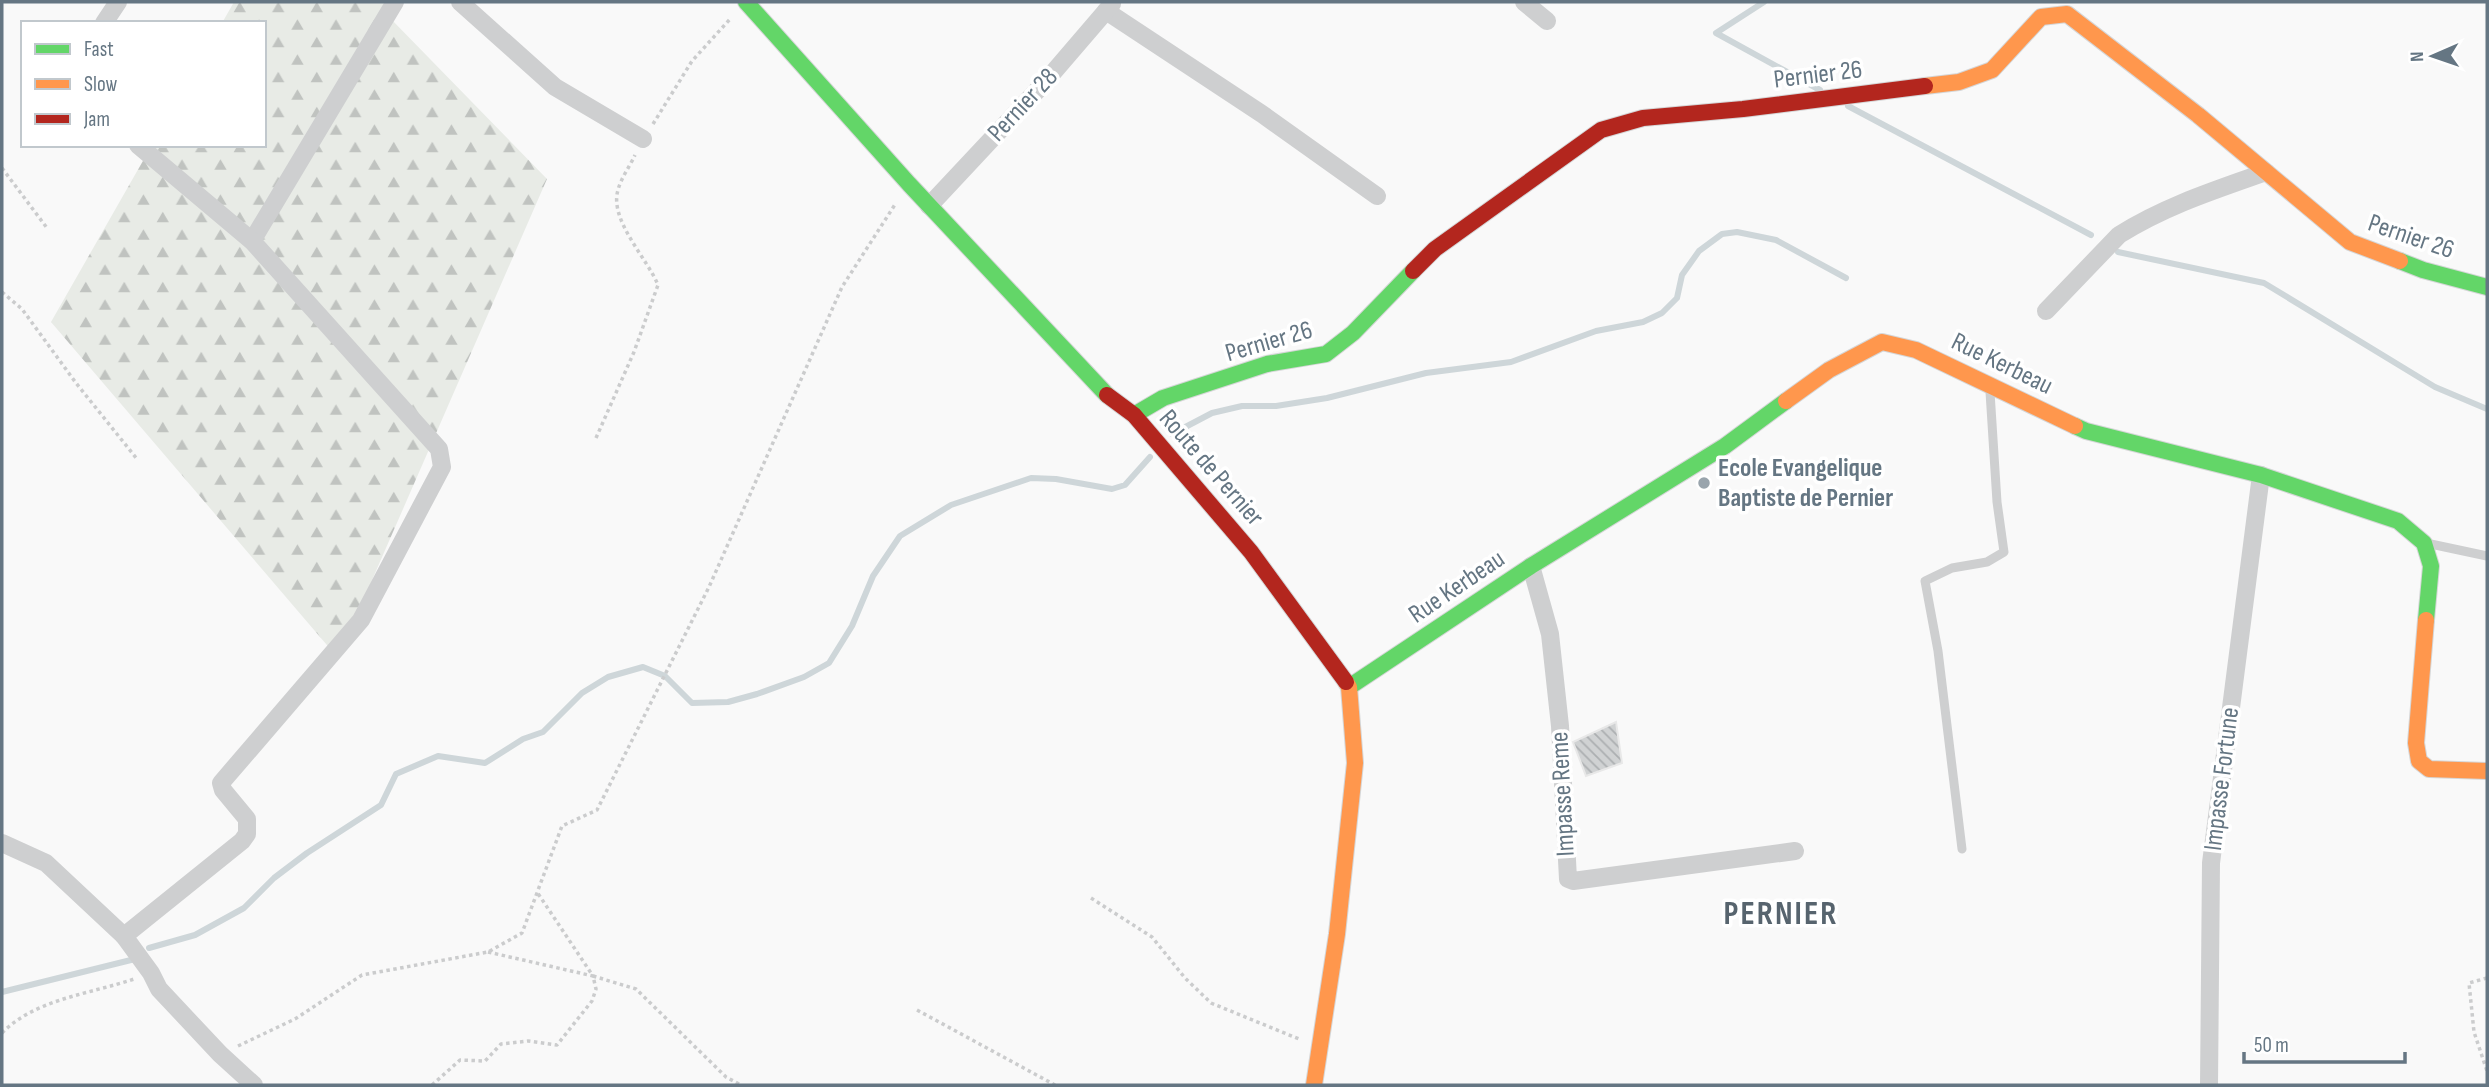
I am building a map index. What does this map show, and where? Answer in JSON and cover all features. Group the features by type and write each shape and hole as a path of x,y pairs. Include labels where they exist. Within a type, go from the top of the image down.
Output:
{"street":[{"path":"105,21 118,2"},
{"path":"252,241 395,2"},
{"path":"460,2 555,87 643,139"},
{"name":"Route de Pernier","path":"746,2 929,206 1104,393 1134,415 1251,552 1349,688"},
{"path":"1524,2 1547,21"},
{"path":"1110,6 1377,196"},
{"name":"Pernier 28","path":"929,206 1045,82 1110,6"},
{"name":"Pernier 26","path":"1134,415 1163,398 1267,365 1326,354 1353,333 1435,249 1601,130 1643,118 1788,104 1959,82 1992,70 2041,17 2067,14 2179,100 2350,242 2423,270 2487,287"},
{"path":"124,936 242,841 247,834 247,820 223,790 221,783 361,620 442,467 439,449 252,241 140,147"},
{"path":"2046,311 2119,235 2182,202 2266,172"},
{"name":"Rue Kerbeau","path":"1349,688 1531,566 1725,446 1829,370 1882,342 1916,350 2086,431 2261,475 2398,521 2424,542"},
{"name":"Impasse Fortune","path":"2209,1085 2211,863 2261,475"},
{"path":"2424,542 2431,566 2416,743 2419,761 2429,769 2487,771"},
{"name":"Impasse Reme","path":"1531,566 1550,634 1560,726 1568,879 1573,881 1795,851"},
{"path":"1314,1085 1337,934 1355,763 1349,688"},
{"path":"2,843 46,863 124,936 151,973 159,989 220,1054 254,1085"}],"lane":[{"path":"1962,849 1938,651 1925,581 1952,568 1987,562 2004,552 1997,502 1990,387"},
{"path":"2424,542 2487,556"}],"path":[{"path":"596,438 634,352 658,285 617,209 617,191 643,139 692,61 746,2"},
{"path":"2,168 47,228"},
{"path":"220,1054 295,1019 362,975 488,952 522,933 562,826 597,810 709,587 842,287 909,184"},
{"path":"2,292 22,309 76,383 137,459"},
{"path":"432,1085 460,1060 485,1060 501,1044 528,1041 557,1045 592,1001 596,989 593,976 537,892"},
{"path":"1091,898 1152,937 1185,978 1211,1003 1320,1048"},
{"path":"488,952 593,976 636,989 726,1077 741,1085"},
{"path":"2,1033 30,1012 79,994 151,973"},
{"path":"2487,978 2469,984 2474,1032 2487,1071"},
{"path":"917,1010 1055,1085"}],"green space":[{"path":"234,2 403,2 390,18 547,179 338,658 51,322 151,147 266,147 266,21 223,21"}],"building":[{"path":"1616,722 1622,763 1586,776 1573,742"}],"waterway":[{"path":"1764,2 1716,33 1820,90"},
{"path":"1848,106 2091,235"},
{"path":"1172,434 1212,413 1242,406 1276,406 1327,398 1426,373 1511,362 1596,331 1643,322 1662,313 1677,298 1682,275 1699,251 1722,234 1737,232 1776,240 1846,278"},
{"path":"2118,252 2264,283 2435,387 2487,409"},
{"path":"149,948 195,935 244,908 274,878 307,853 381,805 396,774 438,756 485,763 523,739 543,732 582,693 608,677 643,667 665,676 692,703 728,702 804,677 829,663 852,626 873,576 900,536 951,505 1031,478 1056,479 1112,489 1125,485 1150,457"},
{"path":"2,992 135,959"}],"traffic: fast":[{"path":"746,2 909,184 1107,395"},
{"path":"2400,261 2487,287"},
{"path":"1134,415 1163,398 1267,364 1326,354 1353,333 1413,271"},
{"path":"1349,687 1531,566 1725,446 1786,401"},
{"path":"2075,426 2261,475 2398,521 2424,543 2431,566 2426,620"}],"traffic: slow":[{"path":"1925,86 1959,82 1992,70 2041,17 2067,14 2198,115 2350,242 2400,261"},
{"path":"1786,401 1829,370 1882,342 1916,350 2075,426"},
{"path":"2426,620 2416,743 2419,761 2429,769 2487,771"},
{"path":"1314,1085 1337,934 1355,763 1349,687 1346,682"}],"traffic: jam":[{"path":"1413,271 1435,249 1601,130 1643,118 1743,109 1925,86"},
{"path":"1107,395 1134,415 1251,552 1346,682"}],"place":[{"name":"Ecole Evangelique Baptiste de Pernier","path":"1704,483"}],"district":[{"name":"PERNIER","path":"1781,914"}]}
